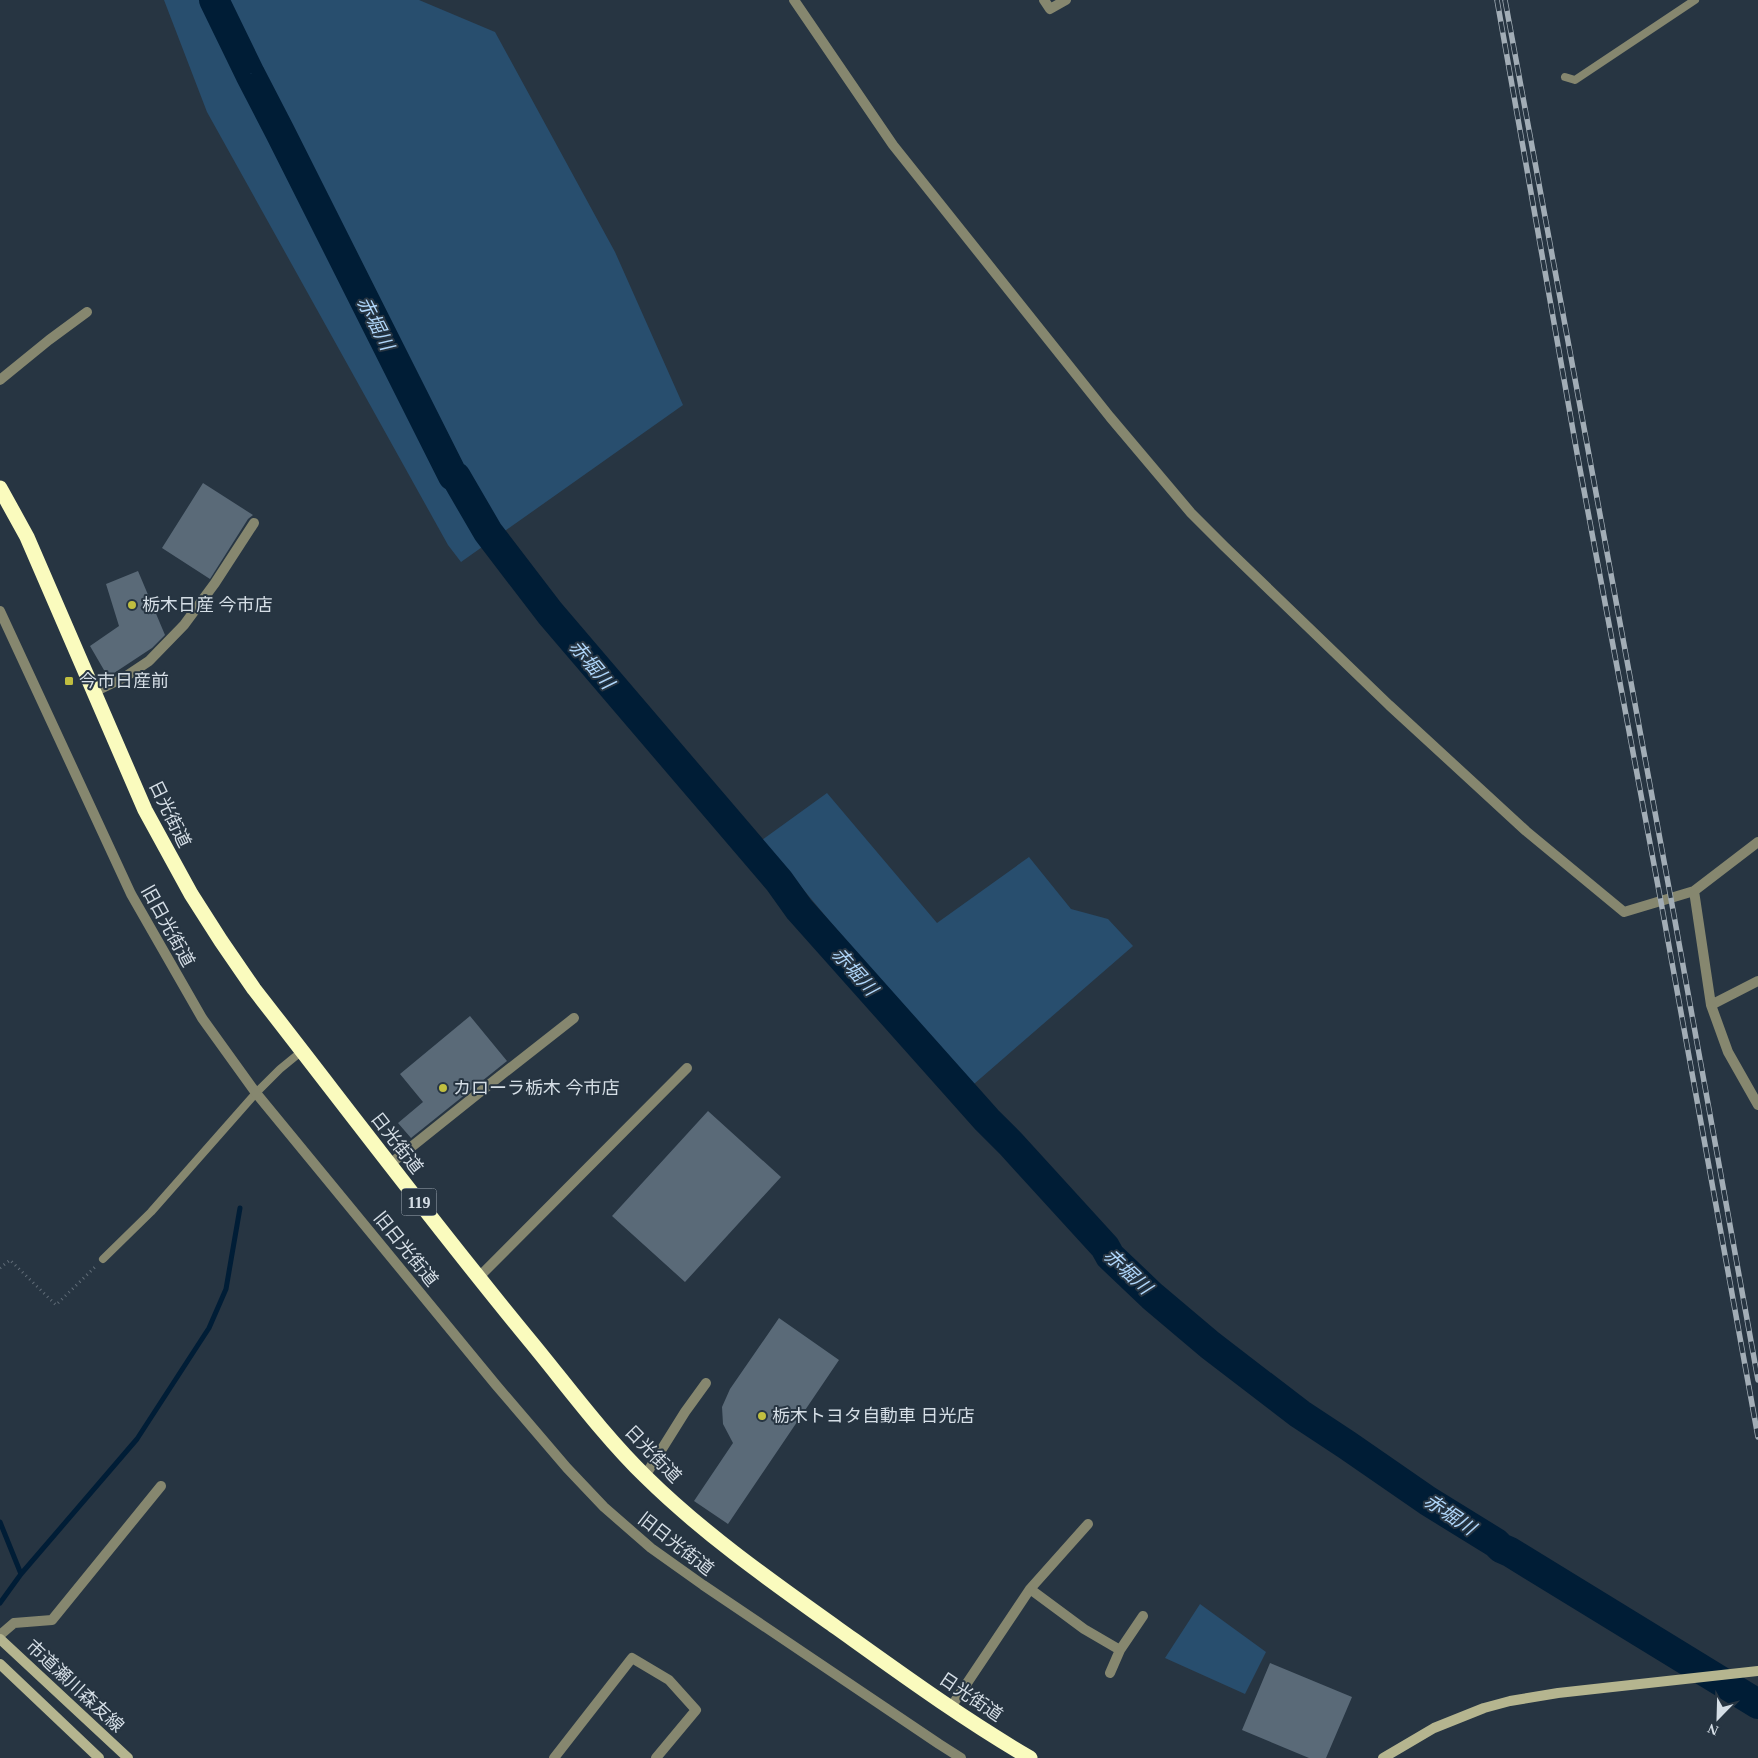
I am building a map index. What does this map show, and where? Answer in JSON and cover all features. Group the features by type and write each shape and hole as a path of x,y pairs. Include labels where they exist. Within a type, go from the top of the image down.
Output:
{"highway":[{"name":"日光街道","path":"0,488 27,537 145,810 191,894 249,981 478,1278 612,1440 645,1476 683,1511 781,1588 951,1707 1030,1758"}],"street":[{"path":"794,0 893,146 1110,417 1191,513 1390,705 1526,830 1624,912 1694,891 1758,842"},
{"path":"1044,0 1050,9 1066,0"},
{"path":"0,380 87,312"},
{"path":"94,692 125,677 149,661 184,625 215,583 254,523"},
{"name":"旧日光街道","path":"0,611 131,894 202,1018 256,1093 496,1385 567,1468 604,1507 651,1548 961,1758"},
{"path":"1694,891 1711,1005 1728,1052 1758,1105"},
{"path":"1711,1005 1758,981"},
{"path":"390,1164 574,1018"},
{"path":"478,1278 687,1068"},
{"path":"645,1476 685,1412 706,1383"},
{"path":"0,1635 14,1623 52,1620 161,1486"},
{"path":"951,1707 1030,1589 1088,1524"},
{"path":"1030,1589 1084,1629 1120,1650"},
{"path":"1110,1673 1120,1650 1143,1616"},
{"name":"市道瀬川森友線","path":"0,1638 128,1758"},
{"path":"554,1758 632,1658 669,1680 696,1710 656,1758"},
{"name":"市道瀬川森友線","path":"0,1664 97,1757"},
{"path":"1383,1758 1434,1728 1484,1708 1510,1701 1758,1671"}],"lane":[{"path":"1565,77 1575,80 1695,0"},
{"path":"104,1259 151,1212 256,1093 280,1069 302,1051"}],"path":[{"path":"0,1268 10,1260 56,1305 104,1259"}],"shaded area":[{"path":"164,0 419,0 495,32 615,252 683,405 461,562 448,545 207,112"},
{"path":"827,793 937,923 1029,857 1071,909 1108,919 1133,946 974,1084 898,1003 762,840"},
{"path":"1200,1604 1266,1652 1245,1694 1165,1658"}],"building":[{"path":"203,483 253,515 248,519 210,579 162,548"},
{"name":"栃木日産 今市店","path":"138,571 165,635 152,648 108,677 90,646 119,626 106,584"},
{"name":"カローラ栃木 今市店","path":"470,1016 507,1061 411,1138 398,1123 423,1102 400,1074"},
{"path":"708,1111 781,1177 685,1282 612,1216"},
{"name":"栃木トヨタ自動車 日光店","path":"779,1318 839,1360 728,1524 694,1501 733,1443 723,1424 722,1407 730,1389"},
{"path":"1270,1663 1352,1697 1326,1758 1309,1758 1242,1730"}],"waterway":[{"name":"赤堀川","path":"214,0 453,476 456,477 488,532 550,613 779,881 799,909 987,1120 1105,1247 1110,1256 1152,1296 1210,1345 1300,1414 1501,1548 1758,1704"},
{"path":"0,1603 21,1574 137,1439 209,1328 226,1289 240,1208"},
{"path":"0,1522 21,1574"}],"railway":[{"path":"1497,0 1577,453 1758,1437"},
{"path":"1505,0 1758,1380"}],"place":[{"name":"栃木日産 今市店","path":"132,605"},
{"name":"今市日産前","path":"69,681"},
{"name":"カローラ栃木 今市店","path":"443,1088"},
{"name":"栃木トヨタ自動車 日光店","path":"762,1416"}]}
